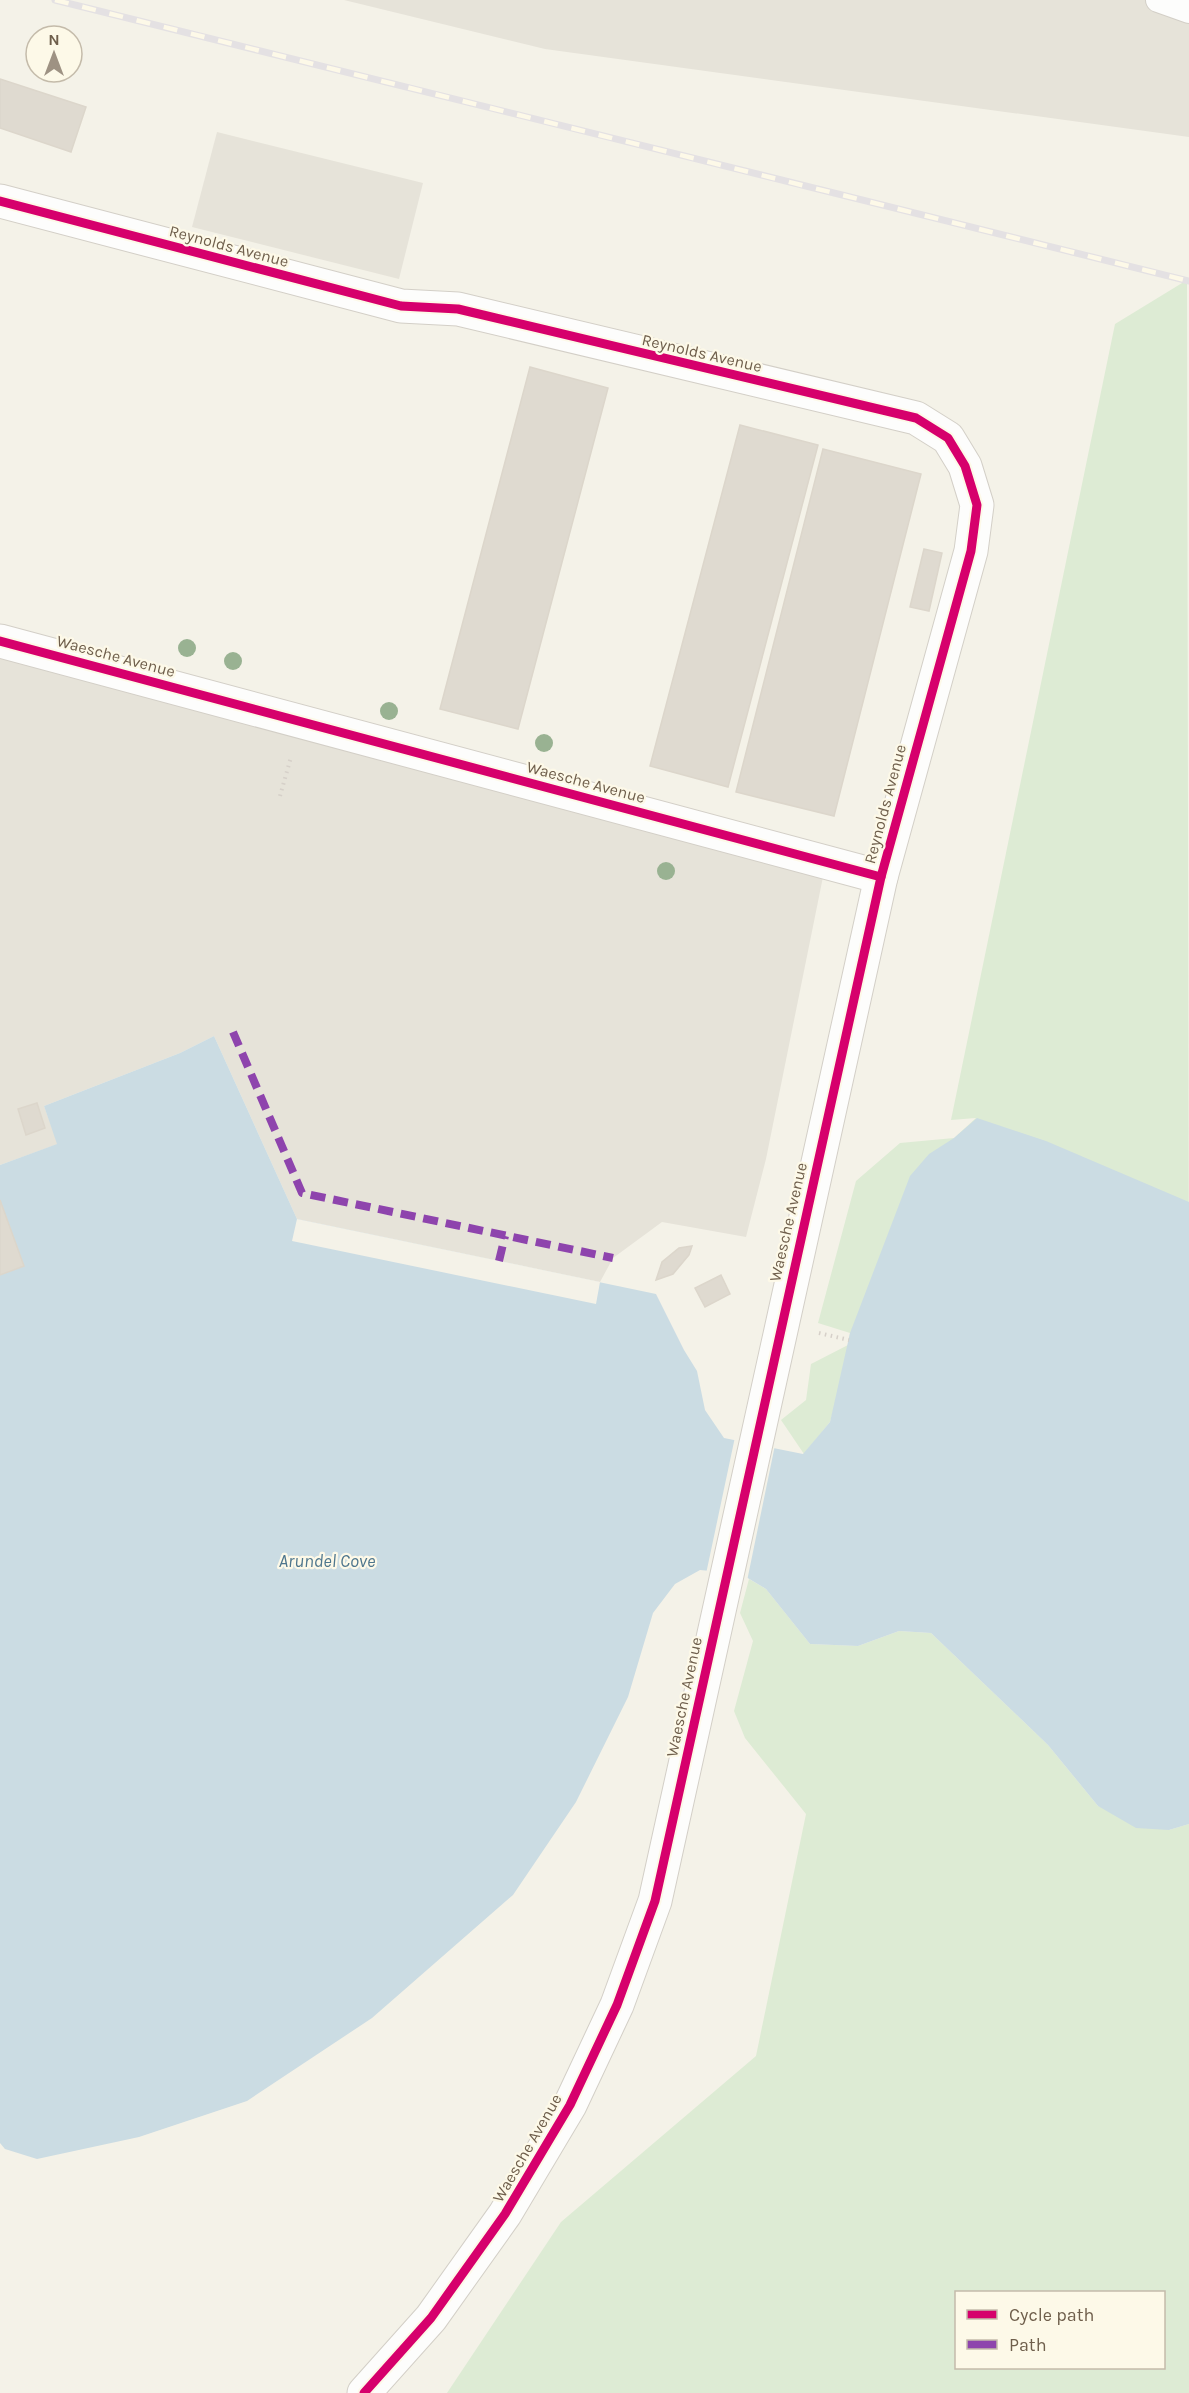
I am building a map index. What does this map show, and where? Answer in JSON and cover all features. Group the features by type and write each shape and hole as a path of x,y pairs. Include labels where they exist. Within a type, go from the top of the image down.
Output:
{"street":[{"name":"Reynolds Avenue","path":"0,201 401,306 458,309 916,418 948,438 965,466 977,505 971,551 881,877"},
{"name":"Waesche Avenue","path":"0,641 881,877 760,1416 655,1901 612,2015 570,2106 505,2214 431,2318 364,2393"}],"lane":[{"path":"1158,0 1189,11"}],"path":[{"path":"280,796 293,751"}],"shaded area":[{"path":"344,0 1189,0 1189,137 545,49"},
{"path":"217,132 423,183 399,279 192,227"},
{"path":"0,641 826,862 766,1159 746,1237 662,1222 613,1258 600,1282 297,1219 214,1036 180,1053 44,1106 58,1144 0,1165"}],"green space":[{"path":"1187,280 1189,1355 839,1391 830,1422 804,1454 781,1420 806,1400 811,1364 848,1345 850,1333 818,1323 856,1181 900,1143 954,1138 976,1118 951,1120 1115,324"},
{"path":"749,1579 766,1589 810,1644 858,1646 899,1631 931,1633 1048,1745 1098,1806 1169,1830 1189,1824 1189,2393 447,2393 561,2222 756,2056 806,1814 745,1738 734,1711 753,1641 740,1613"}],"water":[{"name":"Arundel Cove","path":"214,1036 297,1219 656,1294 697,1371 705,1410 724,1438 803,1454 830,1422 850,1333 910,1176 929,1154 954,1138 977,1118 1046,1141 1189,1202 1189,1824 1169,1830 1136,1828 1098,1806 1048,1745 931,1633 899,1631 858,1646 810,1644 766,1589 741,1574 700,1570 675,1584 653,1613 628,1697 576,1802 513,1895 372,2018 247,2101 139,2137 37,2159 5,2149 0,2143 0,1165 57,1144 44,1106 180,1053"}],"pier":[{"path":"297,1219 600,1282 596,1304 292,1241"},
{"path":"735,1437 775,1445 747,1581 740,1577 706,1574"}],"building":[{"path":"0,79 86,107 71,152 0,128"},
{"path":"530,367 608,388 518,729 440,709"},
{"path":"740,425 818,445 728,787 650,766"},
{"path":"823,449 921,474 834,816 736,792"},
{"path":"924,549 942,553 929,611 910,607"},
{"path":"37,1103 45,1128 26,1135 18,1109"},
{"path":"0,1200 24,1266 0,1275"},
{"path":"692,1246 689,1255 673,1274 656,1280 662,1262 679,1248"},
{"path":"721,1275 730,1294 705,1307 695,1288"}],"railway":[{"path":"55,0 1189,281"}],"marked path":[{"path":"233,1032 302,1193 613,1258"},
{"path":"499,1261 505,1236"}],"cycle path":[{"path":"0,201 401,306 458,309 916,418 948,438 965,466 977,505 971,551 881,877"},
{"path":"0,641 881,877 655,1901 617,2005 570,2105 505,2214 431,2318 364,2393"}]}
